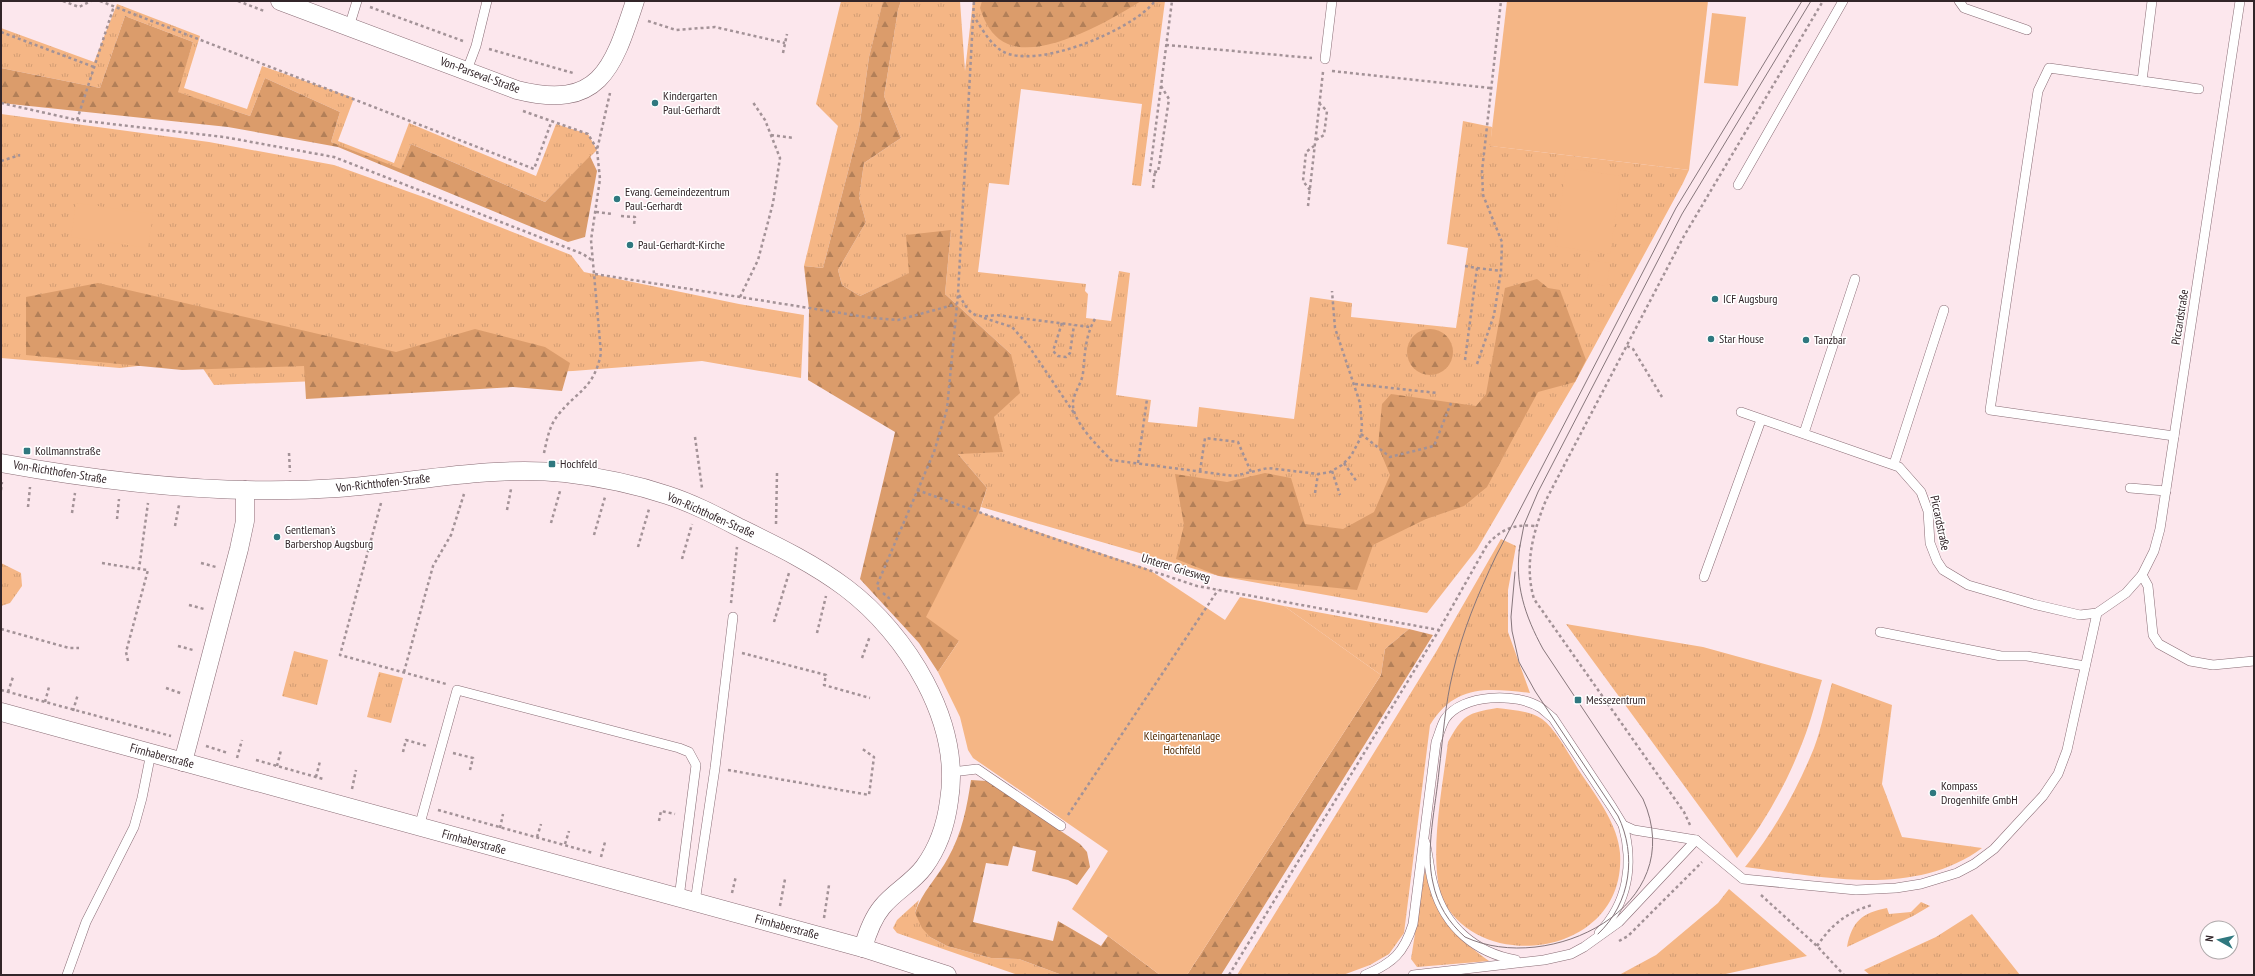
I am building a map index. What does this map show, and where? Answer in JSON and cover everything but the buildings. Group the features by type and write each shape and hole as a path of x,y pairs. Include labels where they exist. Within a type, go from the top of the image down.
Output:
{"street":[{"name":"Von-Parseval-Straße","path":"280,1 517,90 550,96 567,95 584,89 598,80 610,66 619,50 633,8"},
{"name":"Von-Richthofen-Straße","path":"1,463 61,473 150,484 245,490 298,490 387,483 469,474 544,472 565,474 610,480 655,491 697,506 794,556 831,577 869,608 912,661 936,704 944,727 952,772 949,801 935,849 911,881 882,907 870,925 863,948"},
{"path":"183,762 239,549 245,522 245,490"},
{"name":"Firnhaberstraße","path":"1,712 863,948 947,975"}],"lane":[{"path":"349,27 358,1"},
{"path":"467,70 476,46 487,1"},
{"path":"1325,59 1332,1"},
{"path":"1738,185 1843,1"},
{"path":"1958,1 1964,8 2027,30"},
{"path":"2142,81 2152,1"},
{"name":"Piccardstraße","path":"1741,412 1894,464 1904,471 1921,492 1928,511 1930,543 1937,561 1948,573 1968,585 2056,610 2080,614 2097,613 2126,593 2142,575 2154,551 2166,491 2240,1"},
{"path":"2174,436 1990,410 2038,91 2049,68 2200,89"},
{"path":"1808,435 1855,279"},
{"path":"1894,464 1944,310"},
{"path":"1704,577 1761,420"},
{"path":"2130,488 2166,491"},
{"path":"2142,575 2148,586 2153,636 2159,644 2190,660 2212,666 2254,661"},
{"path":"1623,825 1634,830 1696,840 1742,879 1856,890 1896,888 1943,878 1974,864 1994,849 2039,801 2058,774 2067,750 2097,613"},
{"path":"687,900 715,768 733,617"},
{"path":"1880,632 2001,656 2027,656 2085,666"},
{"path":"419,827 457,690 689,752 696,765 689,818 687,900"},
{"path":"1365,975 1396,957 1407,941 1412,924 1436,742 1445,720 1457,708 1471,701 1490,698 1507,697 1540,707 1553,718 1623,825 1628,846 1629,866 1626,887 1618,908 1606,926 1592,939 1570,953 1557,958 1413,975"},
{"path":"67,975 86,922 134,827 142,798 151,753"},
{"path":"952,772 977,769 1061,826"},
{"path":"1424,836 1437,896 1445,914 1457,930 1471,942 1488,952 1509,959 1530,962"},
{"path":"1557,958 1584,947 1610,930 1696,840"}],"path":[{"path":"64,1 80,7 91,1"},
{"path":"100,1 534,168 551,122"},
{"path":"879,619 889,603 889,598 877,585 916,490 934,452 947,409 958,294 974,1"},
{"path":"973,15 991,41 1002,51 1017,57 1035,57 1084,45 1116,29 1141,14 1155,1"},
{"path":"1155,172 1150,171 1172,1"},
{"path":"1477,364 1494,315 1501,271 1502,242 1483,195 1482,171 1490,88 1501,1"},
{"path":"1696,840 1684,812 1534,599 1531,588 1530,560 1535,526 1546,500 1684,236 1823,1"},
{"path":"77,120 114,6"},
{"path":"633,8 676,30 715,26 785,43"},
{"path":"1,32 94,66"},
{"path":"783,53 787,34"},
{"path":"1166,45 1325,59 1308,206"},
{"path":"1323,70 1490,88"},
{"path":"1153,188 1155,172 1158,172 1169,99 1161,86"},
{"path":"544,472 544,452 550,428 557,416 591,382 598,370 600,353 595,274 591,240 600,179 597,150 611,88"},
{"path":"740,297 758,260 773,203 780,158 765,120 752,101"},
{"path":"1,103 77,120 224,137 334,157 435,198 523,230 583,254 593,261"},
{"path":"1316,140 1324,135 1327,111 1320,104"},
{"path":"770,135 794,138"},
{"path":"1310,190 1303,181 1306,152 1315,146"},
{"path":"1,161 20,155"},
{"path":"596,212 613,214"},
{"path":"621,216 635,217 634,225"},
{"path":"1465,266 1501,271"},
{"path":"1464,360 1476,268"},
{"path":"595,274 740,297 809,310 898,320 957,304"},
{"path":"958,294 967,308 975,316 1012,327 1028,345 1087,433 1111,460 1234,476 1268,468 1318,474 1332,471 1351,456 1360,434 1360,403 1355,384 1335,328 1332,292"},
{"path":"982,318 996,315 1090,327"},
{"path":"1075,413 1073,401 1082,380 1087,337 1090,327 1095,319"},
{"path":"1062,323 1053,351 1058,356 1066,357 1070,353 1074,325"},
{"path":"1627,346 1633,348 1662,397"},
{"path":"1355,384 1437,393"},
{"path":"1138,463 1147,400"},
{"path":"1360,434 1390,457 1434,446 1451,403"},
{"path":"682,559 702,492 695,437"},
{"path":"1200,471 1205,438 1238,442 1251,472"},
{"path":"1344,463 1357,482"},
{"path":"1332,471 1340,495"},
{"path":"767,541 776,523 777,473"},
{"path":"404,672 433,566 451,534 469,474"},
{"path":"551,523 565,474"},
{"path":"1316,493 1318,474"},
{"path":"594,535 610,480"},
{"path":"387,483 340,655 450,685 457,690"},
{"path":"140,568 150,484"},
{"name":"Unterer Griesweg","path":"916,490 1052,538 1197,586 1439,630"},
{"path":"638,547 655,491"},
{"path":"1229,975 1439,630 1487,545 1498,533 1511,528 1535,526"},
{"path":"733,617 730,607 740,528"},
{"path":"774,622 794,556"},
{"path":"102,563 148,570 126,652 128,661"},
{"path":"817,633 831,577"},
{"path":"1061,826 1218,590"},
{"path":"1,630 69,648 79,648"},
{"path":"730,650 826,675 824,685 870,698"},
{"path":"715,768 869,795 874,757 861,748"},
{"path":"659,821 661,811 689,818"},
{"path":"776,924 785,879"},
{"path":"1742,879 1817,946 1844,975"},
{"path":"821,937 829,885"},
{"path":"1817,946 1830,928 1854,910 1879,904"}],"green space":[{"path":"841,1 883,2 869,57 859,129 823,268 804,266 838,126 816,104"},
{"path":"883,1 901,1 898,10 884,96 901,138 864,163 859,197 866,222 838,270 842,285 860,296 909,273 906,235 951,230 945,294 1011,354 1020,393 994,417 1003,452 958,454 987,488 979,512 959,641 938,672 919,643 860,579 895,432 808,380 809,309 804,266 823,268 859,129 869,57"},
{"path":"901,1 960,1 965,71 973,1 1165,1 1141,186 1132,185 1142,104 1021,89 1009,185 989,183 978,272 1086,284 1085,291 1088,294 1086,318 1111,321 1119,271 1130,273 1116,395 1151,400 1148,422 1197,427 1199,407 1294,419 1310,297 1352,303 1351,317 1456,328 1468,248 1447,244 1463,121 1492,127 1491,146 1689,170 1575,382 1477,549 1427,613 1219,576 981,507 987,488 958,454 994,417 1011,354 945,294 951,230 910,273 860,296 842,285 838,270 866,222 859,197 864,163 901,138 884,96 898,10"},
{"path":"982,1 1141,1 1111,19 1072,37 1051,44 1031,47 1014,46 995,36 987,25 980,8"},
{"path":"1507,1 1708,1 1689,170 1490,146"},
{"path":"117,4 200,36 184,88 247,109 262,66 354,98 338,141 394,163 409,123 536,176 556,124 588,134 597,150 545,202 411,144 401,170 331,142 340,112 265,78 250,116 177,92 193,42 125,16 100,88 1,68 1,28 94,62"},
{"path":"1712,13 1746,17 1738,86 1704,83"},
{"path":"125,16 193,42 178,92 250,116 265,78 340,112 331,142 401,169 411,144 545,202 590,156 597,171 585,237 568,242 338,147 228,127 1,103 1,68 100,88"},
{"path":"1,114 209,142 334,165 429,199 571,255 584,272 739,304 804,315 801,378 702,361 573,371 214,385 202,367 165,363 120,368 1,358"},
{"path":"1566,168 1621,176 1610,254 1555,246"},
{"path":"76,203 153,214 148,248 71,237"},
{"path":"1590,260 1610,263 1607,286 1587,283"},
{"path":"1537,279 1548,288 1560,290 1586,360 1575,382 1538,392 1487,487 1464,506 1426,519 1373,545 1357,590 1219,576 1176,559 1184,525 1175,474 1227,482 1265,473 1291,478 1305,524 1343,529 1374,512 1390,475 1378,446 1382,404 1391,394 1476,406 1486,394 1505,288"},
{"path":"98,283 396,352 475,329 545,347 570,363 562,391 513,387 306,399 304,366 182,370 26,355 26,297"},
{"path":"1435,329 1447,335 1452,343 1452,361 1447,369 1439,374 1425,375 1413,369 1408,361 1407,347 1413,335 1421,330"},
{"name":"Kleingartenanlage Hochfeld","path":"979,512 1148,569 1225,620 1240,597 1284,606 1381,675 1187,975 1160,975 1072,909 1108,851 973,758 968,750 960,717 938,672 959,641 926,617"},
{"path":"1501,539 1516,546 1508,590 1508,632 1530,693 1500,690 1474,692 1450,702 1430,725 1404,933 1389,954 1370,965 1343,975 1237,975 1436,652"},
{"path":"1,563 21,573 22,586 10,603 1,606"},
{"path":"1284,606 1409,629 1385,649 1381,675"},
{"path":"1566,624 1703,647 1822,680 1806,733 1790,772 1766,816 1737,858"},
{"path":"1409,629 1433,635 1221,975 1187,975 1381,675 1385,649"},
{"path":"294,651 328,660 317,705 282,696"},
{"path":"379,672 403,678 391,723 367,717"},
{"path":"1832,683 1892,705 1882,784 1902,837 1982,848 1956,864 1928,873 1898,879 1836,879 1745,867 1766,840 1800,779 1817,740"},
{"path":"1497,708 1531,714 1537,716 1548,724 1606,812 1618,843 1620,853 1616,888 1600,915 1576,934 1547,944 1516,945 1486,938 1460,923 1442,898 1438,881 1436,842 1448,742 1458,726 1467,717 1472,714"},
{"path":"971,780 987,781 1080,844 1087,852 1090,867 1077,885 1068,880 1032,871 1036,851 1013,846 1008,866 986,863 973,922 1053,941 1058,921 1101,946 1108,936 1160,975 1062,975 1019,959 991,958 947,946 930,937 922,928 915,913 925,892 953,849 966,810"},
{"path":"1425,870 1434,901 1446,923 1464,942 1489,961 1417,967 1411,959"},
{"path":"1729,889 1807,956 1721,975 1619,975 1656,955 1718,903"},
{"path":"919,900 915,913 930,937 947,946 991,958 1019,959 1062,975 1018,975 897,933 893,928 897,920"},
{"path":"1921,902 1930,906 1913,916 1847,947 1855,925 1865,916 1887,908 1889,914 1911,912"},
{"path":"1972,914 2020,975 1870,975 1864,970 1936,937"}],"tram line":[{"path":"1520,545 1520,586 1522,599 1531,624 1543,649 1643,799 1653,838 1647,872 1630,900 1604,923 1571,939 1535,947 1499,947 1465,937 1459,932 1444,913 1437,898 1431,870 1430,856 1432,827 1446,709 1450,684 1461,642 1471,613 1496,556 1676,208 1802,1"},
{"path":"1519,551 1524,525 1538,492 1682,214 1811,1"},
{"path":"1515,572 1511,617 1512,631 1519,662 1535,691 1618,816 1628,847 1628,878 1624,893 1618,908 1609,922 1598,934"}],"place":[{"name":"Kindergarten Paul-Gerhardt","path":"655,103"},
{"name":"Evang. Gemeindezentrum Paul-Gerhardt","path":"617,199"},
{"name":"Paul-Gerhardt-Kirche","path":"630,245"},
{"name":"ICF Augsburg","path":"1715,299"},
{"name":"Star House","path":"1711,339"},
{"name":"Tanzbar","path":"1806,340"},
{"name":"Kollmannstraße","path":"27,451"},
{"name":"Hochfeld","path":"552,464"},
{"name":"Gentleman's Barbershop Augsburg","path":"277,537"},
{"name":"Messezentrum","path":"1578,700"},
{"name":"Kompass Drogenhilfe GmbH","path":"1933,793"}]}
